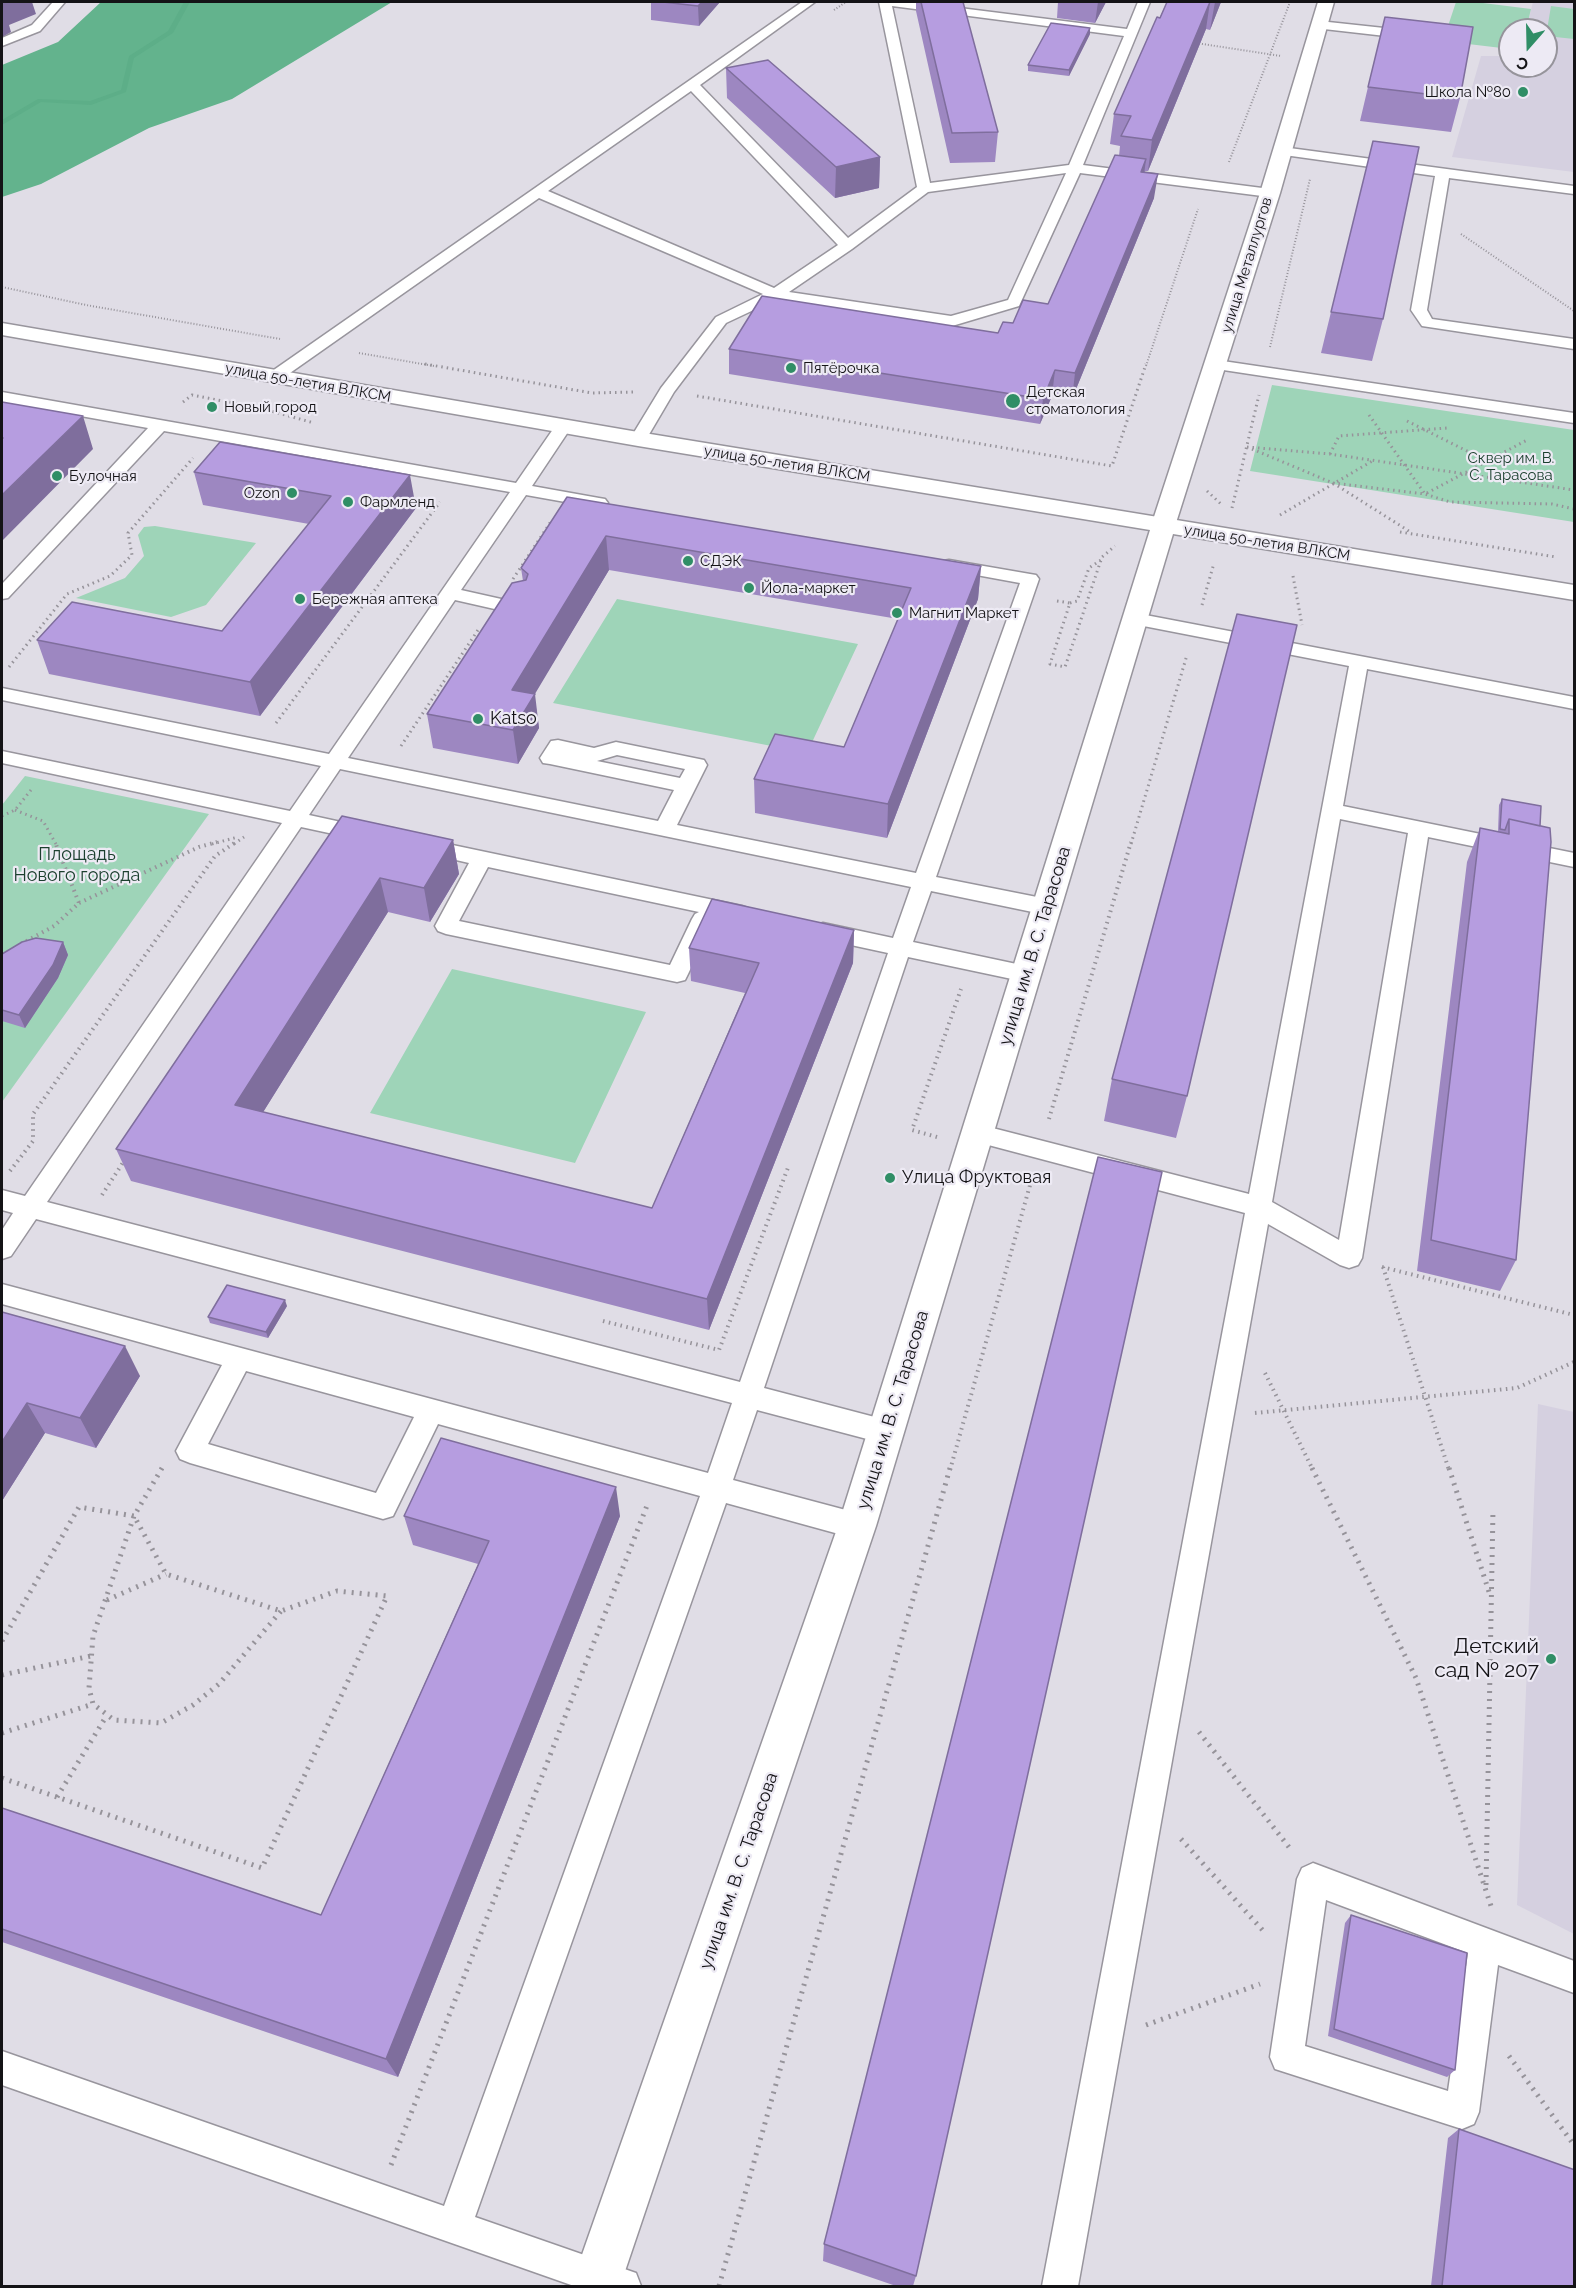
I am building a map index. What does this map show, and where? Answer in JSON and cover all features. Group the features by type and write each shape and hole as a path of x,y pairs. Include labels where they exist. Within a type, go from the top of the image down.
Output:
{"main road":[{"name":"улица Металлургов","path":"1163,526 1270,193 1326,2"},
{"name":"улица 50-летия ВЛКСМ","path":"2,329 638,439 1575,592"},
{"name":"улица им. В. С. Тарасова","path":"606,2283 857,1526 1163,526"}],"lane":[{"path":"2,42 36,28 59,2"},
{"path":"274,377 808,2"},
{"path":"924,188 886,2 1130,33"},
{"path":"538,192 775,294 952,321 1014,303 1075,168 1144,2"},
{"path":"1319,25 1424,37"},
{"path":"692,84 848,246"},
{"path":"1282,151 1575,190"},
{"path":"638,439 667,391 721,320 775,294 848,246 924,188 1075,168 1270,193"},
{"path":"1443,172 1419,310 1427,323 1575,344"},
{"path":"1216,365 1572,418"},
{"path":"2,397 613,506"},
{"path":"2,594 159,426"},
{"path":"2,1249 564,426"},
{"path":"454,2227 717,1488 1030,579 926,561"},
{"path":"450,593 521,609"},
{"path":"1135,620 1575,703"},
{"path":"1060,2286 1359,662"},
{"path":"2,684 335,761 1047,907"},
{"path":"665,828 697,765 616,748 595,755 558,746 550,758 686,786"},
{"path":"2,757 766,919"},
{"path":"1333,811 1575,860"},
{"path":"977,1134 1259,1207 1349,1258 1419,829"},
{"path":"482,859 446,926 677,974 709,907"},
{"path":"800,926 1026,974"},
{"path":"2,1200 886,1432"},
{"path":"2,1294 857,1526"},
{"path":"239,1359 190,1451 383,1507 431,1410"},
{"path":"1496,1947 1476,2010 1462,2112 1287,2057 1313,1879 1496,1947 1575,1977"},
{"path":"2,2068 606,2283"}],"path":[{"path":"1206,185 1227,169 1290,2"},
{"path":"1188,42 1308,60"},
{"path":"1231,514 1315,156"},
{"path":"2,287 86,305 592,393 667,391 1112,465 1201,200"},
{"path":"1436,216 1575,311"},
{"path":"1348,385 1425,494"},
{"path":"181,405 192,395 264,409 318,423"},
{"path":"1425,494 1572,418"},
{"path":"1404,420 1487,461"},
{"path":"1330,454 1339,436 1457,427"},
{"path":"1247,447 1330,454 1575,490"},
{"path":"1247,447 1333,483 1413,533"},
{"path":"2,684 67,594 110,576 132,555 128,533 200,451"},
{"path":"1274,519 1374,460"},
{"path":"1333,483 1425,494 1450,502 1552,504 1575,509"},
{"path":"1206,490 1223,506"},
{"path":"270,731 445,495"},
{"path":"1057,601 1070,603 1077,600 1089,568 1123,541"},
{"path":"719,2286 1040,1150 1216,555"},
{"path":"1070,603 1050,664 1065,667 1101,560"},
{"path":"1291,568 1308,652"},
{"path":"2,816 15,810 34,786"},
{"path":"15,810 44,821 53,837 79,903"},
{"path":"12,949 54,926 79,903 199,847 247,835 215,856 33,1114 33,1141 12,1170"},
{"path":"593,1318 719,1350 790,1162"},
{"path":"2,1167 112,1198"},
{"path":"1349,1258 1575,1315"},
{"path":"1383,1267 1491,1599"},
{"path":"1238,1319 1416,1678 1485,1890 1496,1947"},
{"path":"1221,1413 1284,1412 1425,1395 1517,1388 1575,1362"},
{"path":"378,2201 650,1498"},
{"path":"2,1641 79,1508 134,1516"},
{"path":"1493,1510 1485,1890 1496,1947"},
{"path":"134,1516 166,1574"},
{"path":"2,1778 262,1868 387,1596 337,1591 281,1611 219,1684 193,1705 161,1723 114,1720 93,1704 89,1688 91,1656 93,1636 107,1601 134,1516"},
{"path":"107,1601 166,1574 281,1611"},
{"path":"2,1674 91,1656"},
{"path":"1170,1693 1313,1879"},
{"path":"2,1733 93,1704"},
{"path":"57,1797 107,1715"},
{"path":"1105,2039 1300,1971 1149,1804"},
{"path":"1476,2010 1575,2145"}],"shaded area":[{"name":"Школа №80","path":"1533,2 1574,2 1574,172 1452,157 1481,56 1498,56 1498,78 1558,78 1558,18 1529,18"},
{"name":"Детский сад № 207","path":"1538,1404 1574,1412 1574,1934 1517,1905"}],"green space":[{"path":"101,2 392,2 232,99 149,128 41,184 2,197 2,65 58,42"},
{"path":"1456,2 1531,9 1529,18 1498,18 1498,48 1443,41"},
{"path":"1551,6 1574,9 1574,39 1558,37 1558,18 1549,18"},
{"name":"Сквер им. В. С. Тарасова","path":"1272,385 1574,430 1574,522 1250,471"},
{"path":"155,526 256,543 206,605 171,617 76,598 125,578 144,556 138,535 144,527"},
{"path":"617,599 858,644 807,753 553,703"},
{"name":"Площадь Нового города","path":"25,776 209,814 2,1102 2,805"},
{"path":"452,969 646,1012 575,1163 370,1113"}],"building":[{"path":"663,2 702,2 698,6"},
{"path":"921,2 963,2 998,132 952,133"},
{"path":"1167,2 1210,2 1152,140 1121,136 1131,116 1114,114 1157,17 1160,18"},
{"path":"1385,17 1473,27 1460,98 1368,87"},
{"path":"1051,23 1090,28 1069,70 1028,65"},
{"path":"768,60 880,157 836,167 726,68"},
{"path":"1373,141 1419,147 1383,319 1331,312"},
{"path":"1115,155 1146,159 1141,172 1158,174 1075,373 1055,370 1043,399 729,349 762,296 998,333 1003,322 1013,323 1023,300 1048,304"},
{"path":"2,402 83,416 2,495 3,438"},
{"path":"220,442 410,475 250,682 37,640 72,602 222,631 331,496 194,472"},
{"path":"567,497 981,566 888,804 754,779 775,734 844,747 911,588 606,536 512,690 535,694 513,730 427,714 512,583 526,580 528,574 521,568"},
{"path":"1237,614 1297,625 1187,1096 1112,1079"},
{"path":"1502,799 1541,806 1540,826 1509,819 1505,830 1500,829"},
{"path":"342,816 453,840 424,888 380,878 235,1105 652,1208 759,963 689,948 712,899 854,930 707,1299 116,1149"},
{"path":"1509,819 1550,828 1551,842 1516,1260 1431,1240 1480,828 1509,834"},
{"path":"36,938 63,942 53,965 19,1015 2,1010 2,954 22,942"},
{"path":"1098,1157 1162,1172 916,2276 824,2244"},
{"path":"227,1285 285,1300 266,1332 208,1317"},
{"path":"2,1312 125,1346 80,1418 27,1403 2,1442"},
{"path":"441,1438 616,1487 386,2059 2,1929 2,1808 321,1915 489,1541 404,1516"},
{"path":"1351,1915 1467,1953 1455,2070 1334,2029"},
{"path":"1459,2129 1575,2170 1575,2286 1442,2286"}],"waterway":[{"path":"2,123 40,100 91,103 124,91 131,57 171,32 187,2"}],"place":[{"name":"Школа №80","path":"1523,92"},
{"name":"Пятёрочка","path":"791,368"},
{"name":"Детская стоматология","path":"1013,401"},
{"name":"Новый город","path":"212,407"},
{"name":"Булочная","path":"57,476"},
{"name":"Ozon","path":"292,493"},
{"name":"Фармленд","path":"348,502"},
{"name":"СДЭК","path":"688,561"},
{"name":"Йола-маркет","path":"749,588"},
{"name":"Бережная аптека","path":"300,599"},
{"name":"Магнит Маркет","path":"897,613"},
{"name":"Katso","path":"478,719"},
{"name":"Улица Фруктовая","path":"890,1178"},
{"name":"Детский сад № 207","path":"1551,1659"}]}
